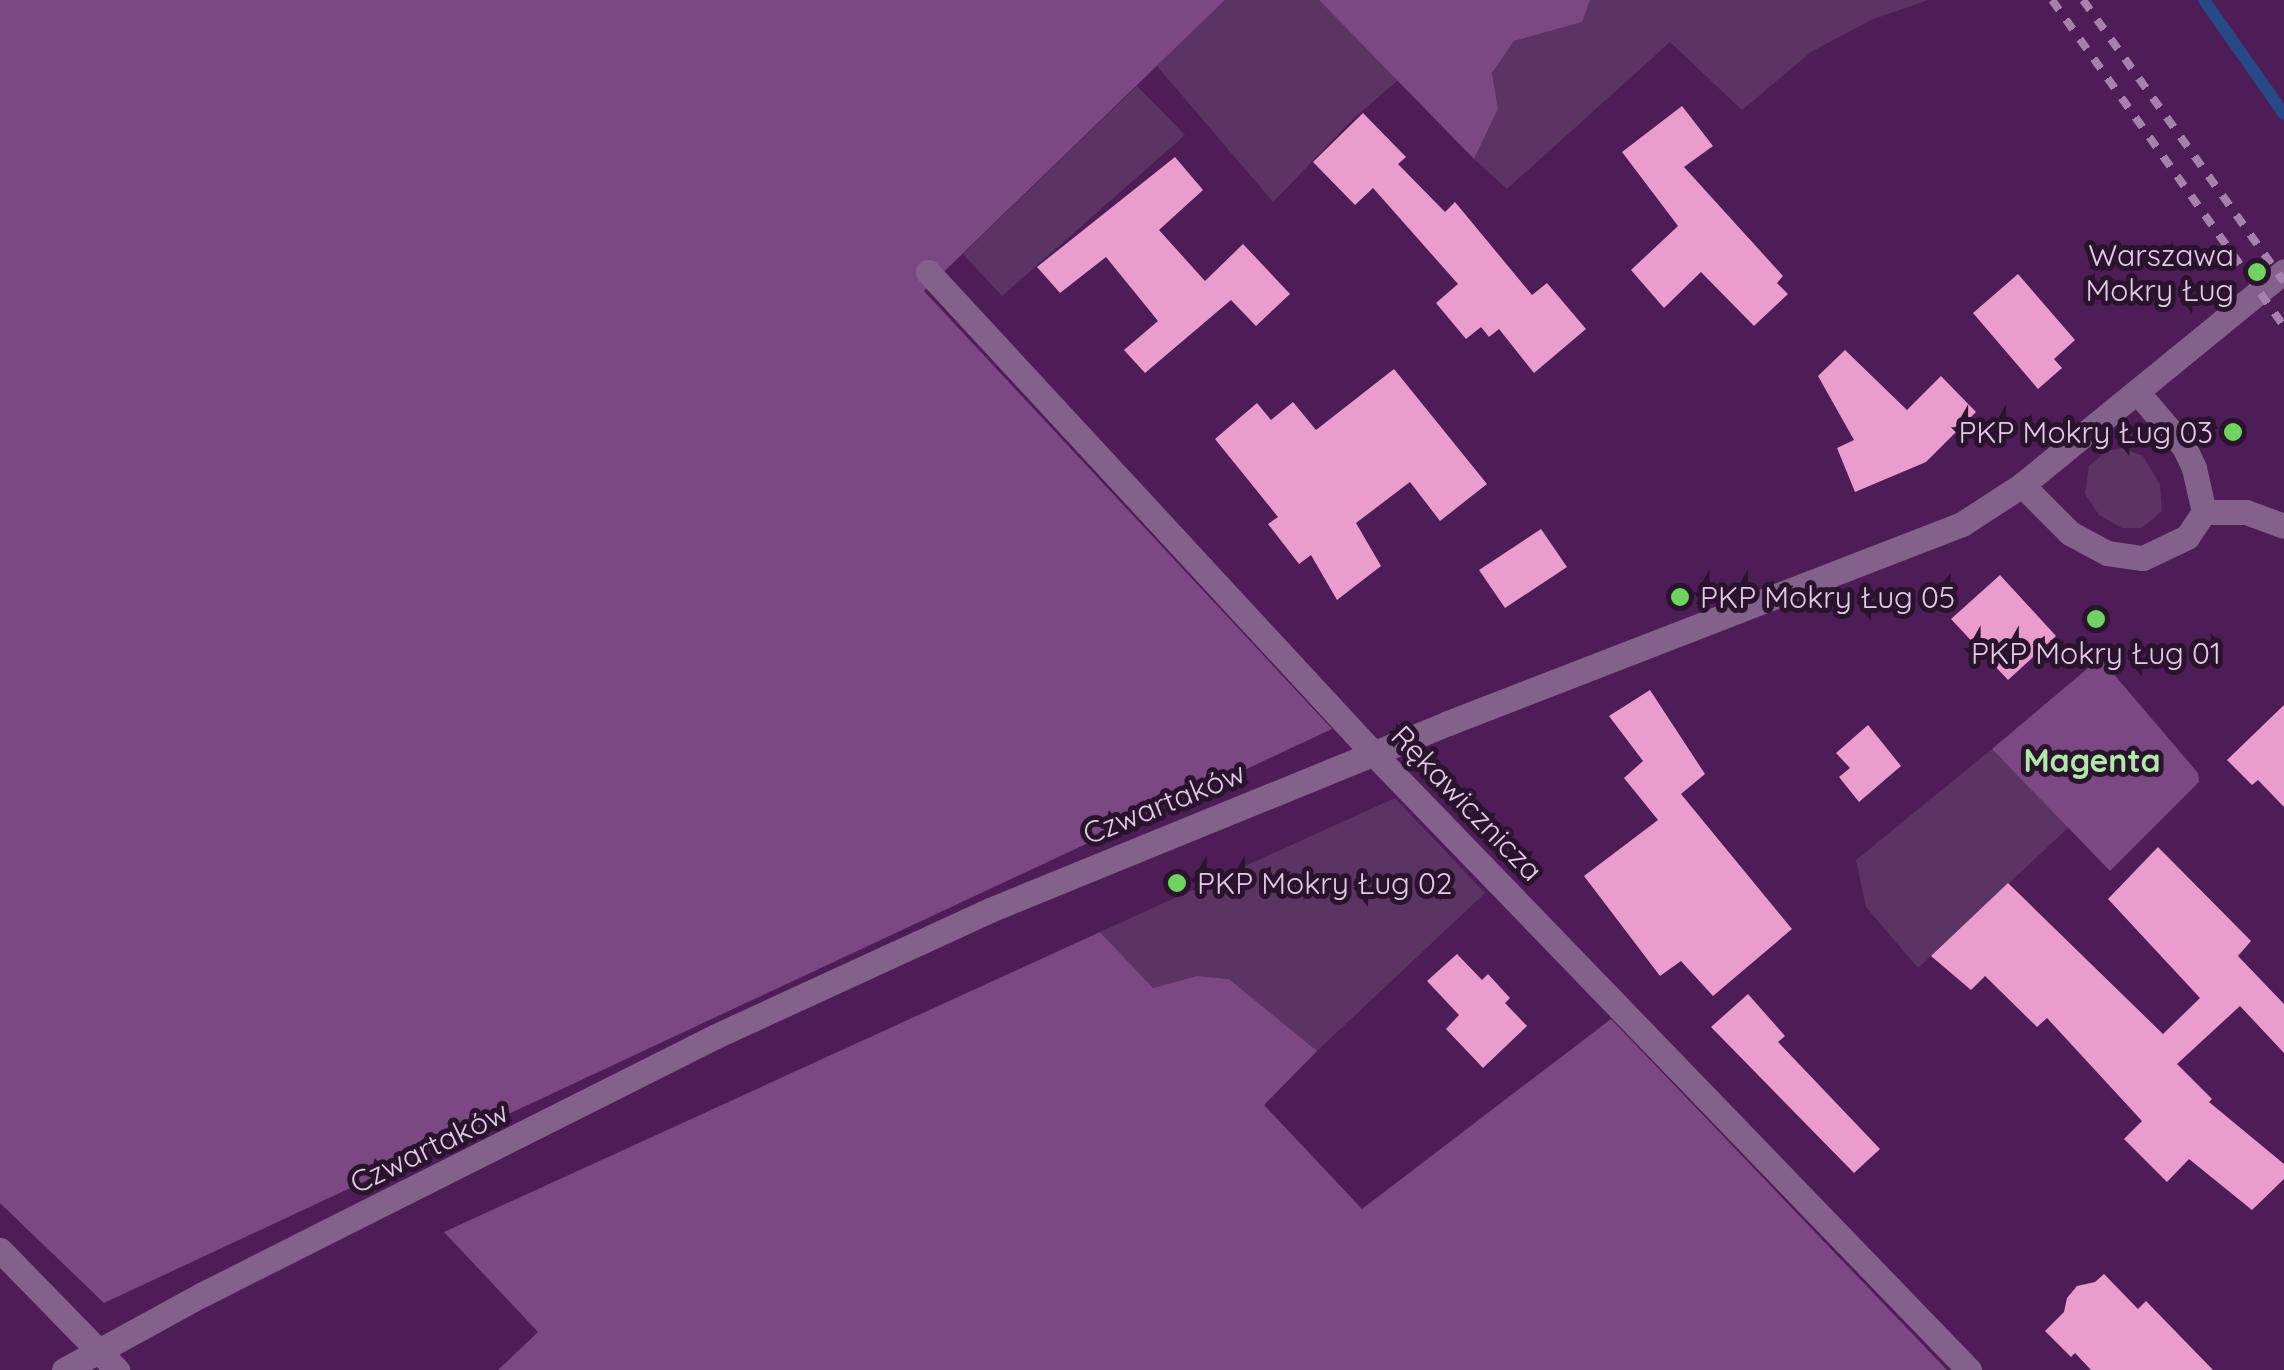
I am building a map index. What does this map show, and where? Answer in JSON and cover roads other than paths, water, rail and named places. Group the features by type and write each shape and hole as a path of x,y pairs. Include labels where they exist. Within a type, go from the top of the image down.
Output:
{"street":[{"name":"Rękawicznicza","path":"928,272 1373,753 1969,1370"},
{"name":"Czwartaków","path":"64,1370 716,1036 990,910 1373,753 1962,524 2022,485 2277,277"},
{"path":"2022,485 2086,544 2132,558 2161,552 2187,537 2204,512 2200,486 2184,447 2138,393"},
{"path":"2204,512 2246,512 2284,526"},
{"path":"0,1250 116,1370"}],"waterway":[{"path":"2204,0 2284,114"}],"railway":[{"path":"2052,0 2284,326"},
{"path":"2083,0 2284,282"}],"place":[{"name":"Warszawa Mokry Ług","path":"2257,272"},
{"name":"PKP Mokry Ług 03","path":"2233,432"},
{"name":"PKP Mokry Ług 05","path":"1680,597"},
{"name":"PKP Mokry Ług 01","path":"2096,619"},
{"name":"PKP Mokry Ług 02","path":"1177,883"}],"district":[{"name":"Magenta","path":"2092,760"}]}
